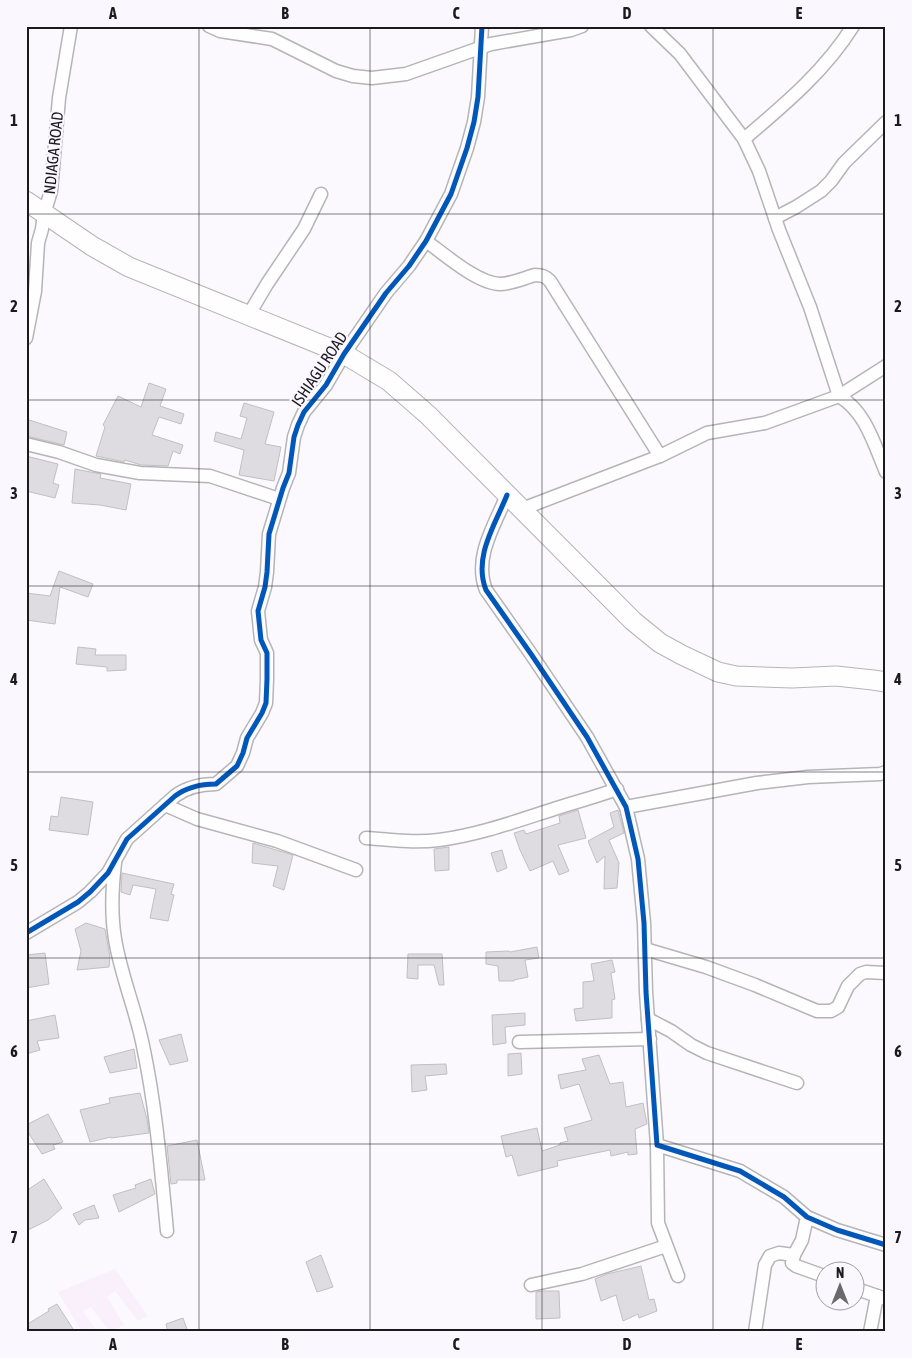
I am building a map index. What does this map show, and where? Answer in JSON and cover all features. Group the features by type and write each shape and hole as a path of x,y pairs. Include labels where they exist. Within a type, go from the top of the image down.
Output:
{"main road":[{"path":"26,201 92,246 129,267 344,354 388,380 408,396 449,435 633,621 660,643 718,672 736,676 792,678 836,676 886,682"}],"street":[{"name":"NDIAGA ROAD","path":"26,338 35,292 38,243 51,191 59,98 71,26"},
{"path":"209,26 220,31 272,40 326,67 343,74 361,78 406,74 480,47 571,30 582,26"},
{"name":"ISHIAGU ROAD","path":"26,933 78,902 90,892 108,873 127,839 183,790 196,785 216,784 238,766 247,738 266,703 268,679 266,653 261,640 258,612 265,587 269,534 289,473 294,437 304,412 326,385 344,354 386,293 409,266 426,241 451,194 474,122 478,97 482,26"},
{"path":"651,26 680,54 744,139 759,171 815,321 839,396 860,414 886,472"},
{"path":"744,139 788,102 812,78 837,51 853,26"},
{"path":"775,218 821,191 844,163 886,122"},
{"path":"248,316 304,229 321,194"},
{"path":"426,241 468,272 490,282 500,284 535,275 545,276 550,281 660,456"},
{"path":"522,509 660,456 707,433 765,423 839,396 886,366"},
{"path":"26,444 59,452 96,465 140,474 210,476 279,499"},
{"path":"507,495 485,545 481,570 482,580 486,590 587,738 616,789 626,807 638,859 644,923 646,992 657,1146 658,1224 678,1276"},
{"path":"626,807 757,783 808,777 880,774 886,772"},
{"path":"366,838 420,841 455,837 504,825 616,789"},
{"path":"165,805 197,819 277,842 356,870"},
{"path":"115,860 113,901 115,938 143,1045 154,1110 167,1230"},
{"path":"645,949 706,967 817,1011 832,1012 838,1007 848,986 860,974 866,972 886,973"},
{"path":"648,1020 671,1030 707,1053 797,1083"},
{"path":"519,1042 650,1039"},
{"path":"657,1146 740,1171 784,1197 807,1217 837,1230 886,1245"},
{"path":"807,1217 802,1240 792,1263 814,1272"},
{"path":"531,1285 582,1274 666,1246"},
{"path":"755,1332 765,1265 770,1256 779,1253 794,1255"},
{"path":"864,1292 881,1298 870,1332"}],"shaded area":[{"path":"115,1269 148,1316 138,1321 115,1291 107,1297 124,1325 110,1332 91,1307 83,1311 97,1332 82,1332 58,1292"}],"building":[{"path":"149,383 166,389 160,406 184,414 181,424 159,417 152,435 183,445 180,454 173,451 168,466 141,465 125,460 124,462 96,456 105,427 103,425 118,396 141,407"},
{"path":"244,403 274,412 265,444 281,447 274,481 239,475 244,450 214,441 216,432 241,439 247,418 240,416"},
{"path":"26,419 67,432 64,445 26,436"},
{"path":"26,456 58,464 53,483 59,485 55,498 26,491"},
{"path":"75,469 101,474 100,478 131,484 126,510 100,505 72,503"},
{"path":"59,571 93,584 88,597 60,587 55,624 26,620 26,593 50,596"},
{"path":"78,647 96,649 95,655 126,655 126,670 107,671 107,667 76,664"},
{"path":"61,797 93,802 88,835 49,830 51,816 58,817"},
{"path":"578,810 586,838 558,845 569,871 559,875 553,861 530,871 514,833 524,830 526,834 560,823 559,816"},
{"path":"618,810 624,833 609,840 619,863 617,888 604,889 605,856 597,863 588,841 614,827 610,813"},
{"path":"253,843 293,855 284,890 273,886 278,866 252,863"},
{"path":"449,847 449,870 435,871 434,849"},
{"path":"502,850 507,868 497,872 491,853"},
{"path":"122,873 174,884 171,894 174,895 168,921 150,918 156,889 133,885 130,895 121,892"},
{"path":"86,923 105,929 110,957 109,967 77,970 81,951 75,929"},
{"path":"537,947 539,958 525,960 528,977 514,981 499,981 498,966 486,964 486,952 510,952"},
{"path":"45,953 49,984 26,988 26,955"},
{"path":"408,954 442,954 444,985 439,985 434,965 418,965 418,979 407,978"},
{"path":"612,960 615,972 611,973 615,999 612,1000 612,1018 576,1021 574,1009 583,1008 583,982 594,981 591,964"},
{"path":"525,1013 525,1025 505,1027 506,1043 493,1045 492,1015"},
{"path":"55,1015 59,1038 37,1041 40,1050 26,1054 26,1021"},
{"path":"181,1034 188,1061 170,1065 159,1040"},
{"path":"134,1049 137,1068 110,1073 104,1057"},
{"path":"521,1053 522,1074 508,1076 508,1054"},
{"path":"599,1055 610,1084 623,1082 626,1107 643,1103 647,1124 635,1129 637,1154 628,1155 628,1152 611,1156 610,1150 557,1161 558,1166 518,1176 512,1155 506,1157 501,1136 537,1128 542,1151 568,1141 564,1128 592,1120 579,1084 561,1089 558,1075 586,1070 582,1059"},
{"path":"446,1064 447,1074 425,1076 427,1090 412,1092 411,1065"},
{"path":"140,1093 149,1133 111,1137 90,1142 80,1110 110,1103 109,1098"},
{"path":"48,1114 63,1142 53,1145 55,1149 42,1154 26,1129 26,1125"},
{"path":"197,1140 205,1180 177,1180 177,1183 171,1184 167,1146"},
{"path":"44,1179 62,1208 48,1220 26,1231 26,1191"},
{"path":"151,1179 155,1194 119,1212 113,1195 136,1188 135,1185"},
{"path":"94,1205 99,1218 85,1220 79,1225 73,1214"},
{"path":"321,1255 333,1287 317,1292 306,1262"},
{"path":"641,1266 649,1300 654,1299 657,1311 639,1318 638,1314 623,1321 616,1295 601,1301 595,1279 607,1274"},
{"path":"559,1291 560,1318 536,1319 536,1292"},
{"path":"57,1304 75,1332 26,1332 26,1325"},
{"path":"183,1318 188,1332 168,1332 166,1324"}],"cycle path":[{"path":"26,933 78,902 90,892 108,873 127,839 175,796 184,790 194,787 216,784 237,766 247,738 266,703 267,653 261,640 258,611 265,587 269,534 289,473 294,437 304,412 326,385 344,354 386,293 409,266 426,241 451,194 474,122 478,97 482,26"},
{"path":"507,495 487,541 484,553 482,565 486,590 587,737 626,807 638,859 644,923 646,992 657,1145 740,1171 784,1197 807,1217 837,1230 886,1245"}]}
